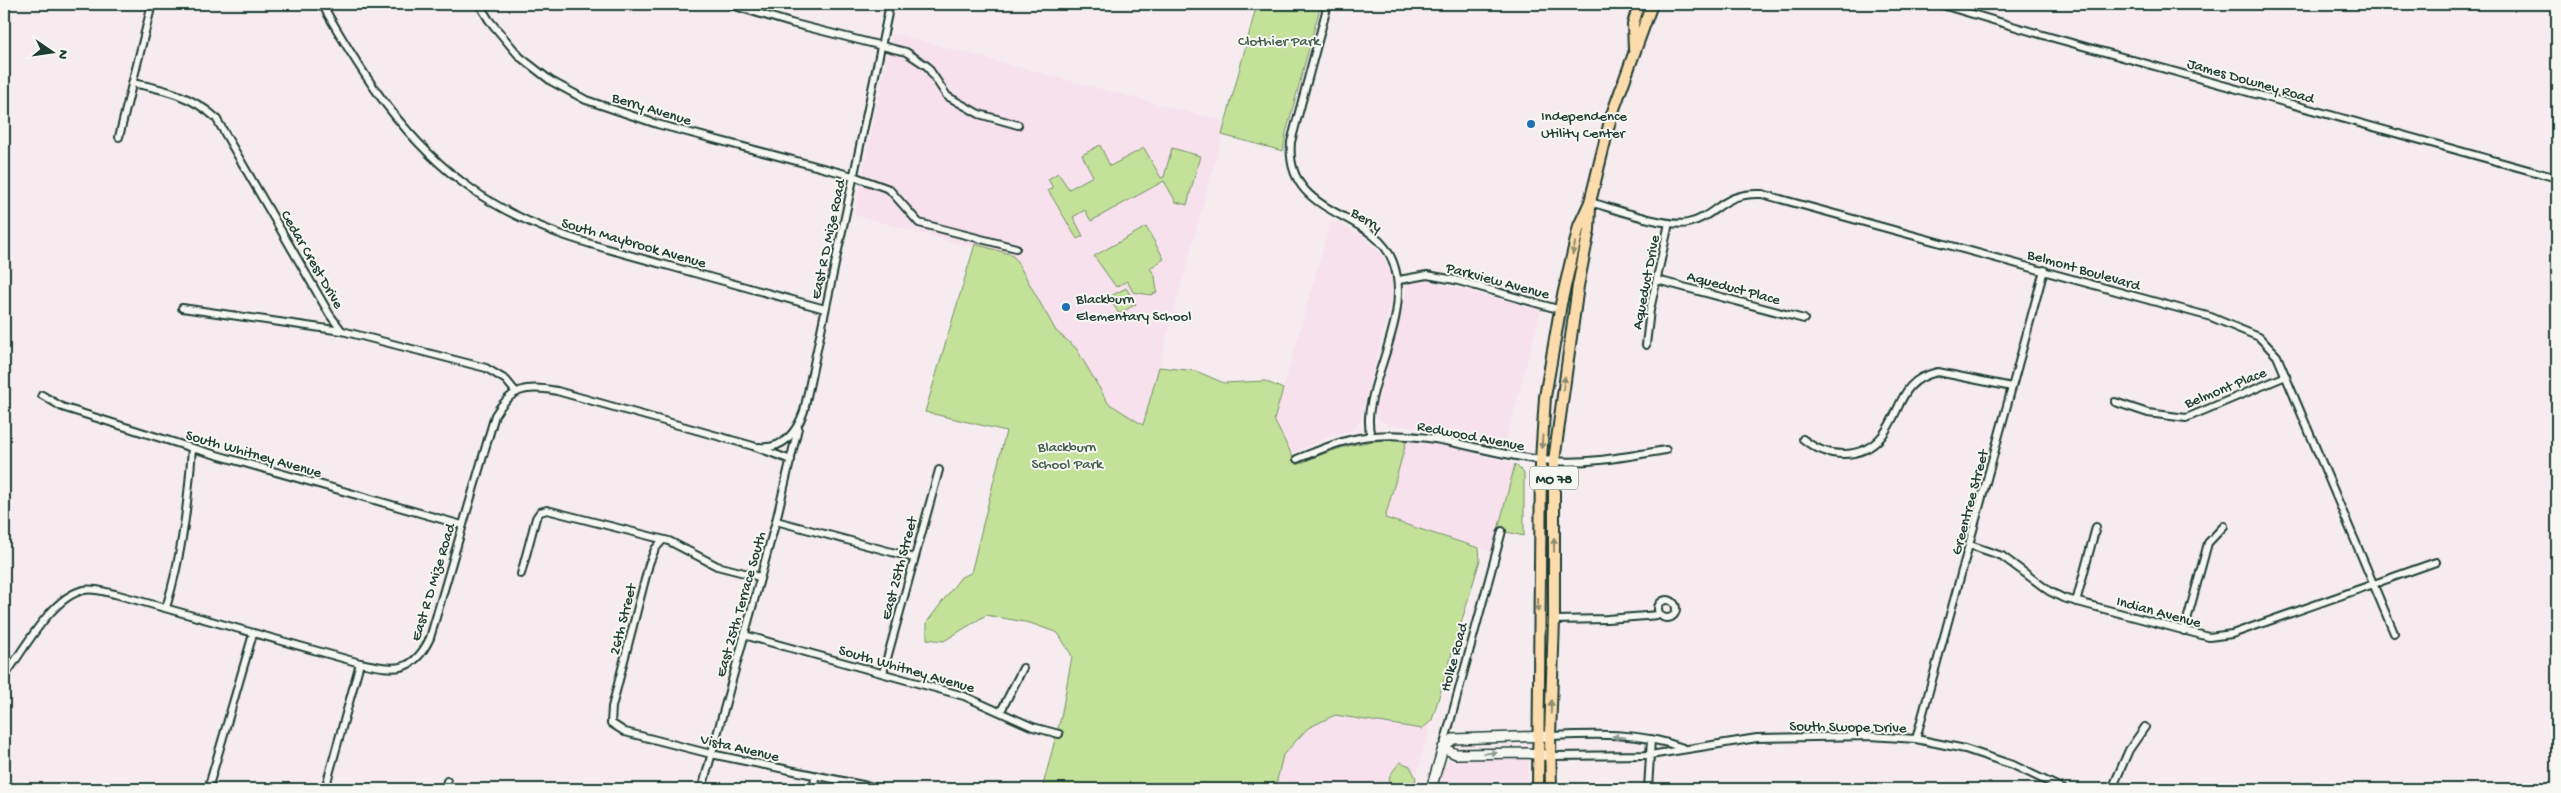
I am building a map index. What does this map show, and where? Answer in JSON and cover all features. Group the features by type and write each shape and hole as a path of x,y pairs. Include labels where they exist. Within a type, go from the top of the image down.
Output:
{"main road":[{"name":"MO 78","path":"1538,789 1541,460 1545,397 1560,310 1579,226 1590,202 1611,117 1634,50 1646,26 1652,4"},
{"name":"MO 78","path":"1634,50 1633,24 1638,5"},
{"name":"MO 78","path":"1551,789 1554,461 1577,295 1589,230 1590,202"}],"street":[{"path":"119,137 152,4"},
{"name":"South Maybrook Avenue","path":"322,4 388,108 436,161 473,190 518,217 571,239 826,309"},
{"name":"Berry Avenue","path":"479,4 489,20 520,58 551,81 586,100 657,124 853,176 889,189 919,223 1016,248"},
{"path":"728,4 881,47 906,52 927,66 947,96 971,109 1018,125"},
{"path":"756,12 757,4"},
{"name":"East R D Mize Road","path":"799,425 826,309 890,4"},
{"name":"Berry","path":"1328,4 1291,142 1292,168 1300,184 1315,199 1380,241 1392,259 1399,280 1398,306 1370,405 1369,429 1371,436"},
{"name":"James Downey Road","path":"1939,4 2043,35 2557,178"},
{"name":"Cedar Crest Drive","path":"132,83 160,88 184,97 201,105 216,118 330,315 342,331 486,368 506,380 516,391"},
{"name":"Belmont Boulevard","path":"1590,202 1669,223 1686,224 1696,221 1735,196 1762,194 2212,317 2240,328 2266,343 2277,356 2394,633"},
{"name":"Aqueduct Drive","path":"1646,345 1669,223"},
{"name":"Greentree Street","path":"1916,739 2044,270"},
{"name":"Parkview Avenue","path":"1399,280 1427,275 1455,280 1560,310"},
{"name":"Aqueduct Place","path":"1657,280 1804,319"},
{"path":"182,308 342,331"},
{"path":"1803,439 1816,449 1831,455 1850,454 1866,447 1882,436 1910,386 1930,374 1938,372 2012,387"},
{"name":"Belmont Place","path":"2115,402 2148,413 2186,418 2286,376"},
{"path":"516,391 533,388 551,390 753,446 791,460"},
{"name":"East R D Mize Road","path":"4,677 57,604 69,595 86,589 115,594 360,663 394,668 414,662 422,654 430,638 495,415 516,391"},
{"name":"South Whitney Avenue","path":"42,395 62,407 192,448 462,525"},
{"path":"753,446 774,447 792,436 799,425"},
{"name":"East 25th Terrace South","path":"702,789 776,521 799,425"},
{"name":"Redwood Avenue","path":"1297,459 1336,443 1371,436 1401,434 1430,437 1554,461 1602,461 1666,450"},
{"path":"166,608 177,572 186,528 192,448"},
{"name":"East 25th Street","path":"883,673 939,470"},
{"path":"521,574 536,518 540,512 547,510 657,538 676,544 717,566 760,577"},
{"path":"776,521 914,558"},
{"path":"2184,631 2208,543 2224,526"},
{"path":"2076,602 2096,527"},
{"name":"Holke Road","path":"1431,789 1502,531"},
{"name":"26th Street","path":"612,707 648,564 655,549 662,541"},
{"name":"Indian Avenue","path":"1970,545 2002,556 2049,591 2076,602 2209,637 2232,634 2436,562"},
{"path":"1554,620 1607,620 1659,615"},
{"path":"208,789 253,634"},
{"name":"South Whitney Avenue","path":"744,635 964,696 1033,727 1059,734"},
{"path":"325,789 360,663"},
{"path":"1001,711 1023,668"},
{"name":"Vista Avenue","path":"612,707 611,724 625,732 711,754 882,789"},
{"path":"2112,789 2129,750 2145,727"},
{"name":"South Swope Drive","path":"1550,736 1605,735 1651,739 1684,749"},
{"path":"1550,736 1453,740 1443,748 1456,754 1537,754 1550,756"},
{"name":"South Swope Drive","path":"1550,756 1650,755 1766,738 1870,736 1916,739 1965,749 2013,765 2063,789"},
{"path":"1648,789 1651,739"},
{"path":"814,789 815,776"},
{"path":"445,789 447,781"},
{"path":"88,789 97,789"}],"shaded area":[{"name":"Blackburn Elementary School","path":"892,33 1226,122 1143,425 966,592 1006,431 925,412 974,248 854,215"},
{"path":"1331,220 1364,237 1382,255 1392,279 1391,302 1360,421 1352,430 1322,439 1292,454 1274,420"},
{"path":"1430,281 1541,310 1504,448 1426,427 1388,426 1378,418 1376,406 1404,305 1406,287 1411,282"},
{"path":"1407,439 1435,443 1515,464 1492,552 1385,518"},
{"path":"1335,715 1422,729 1432,720 1416,778 1410,766 1390,775 1388,789 1275,789 1283,755 1308,728"},
{"path":"1455,758 1525,759 1528,762 1528,789 1437,789 1445,765 1448,761"}],"green space":[{"name":"Clothier Park","path":"1257,4 1321,4 1286,133 1283,151 1222,135"},
{"path":"1100,145 1110,166 1144,148 1161,178 1164,177 1172,148 1200,156 1187,205 1176,202 1164,181 1091,221 1085,210 1073,217 1083,236 1077,239 1048,190 1053,188 1048,179 1058,173 1069,189 1093,176 1082,155"},
{"path":"1146,227 1164,259 1150,268 1155,276 1157,292 1151,295 1133,292 1127,281 1116,287 1094,256"},
{"name":"Blackburn School Park","path":"975,244 1010,254 1015,258 1056,331 1076,348 1108,403 1143,425 1159,367 1196,371 1224,383 1265,381 1283,389 1274,420 1297,465 1337,449 1392,439 1407,439 1385,518 1479,548 1480,560 1432,720 1422,729 1335,715 1308,728 1283,755 1275,789 1042,789 1061,717 1072,656 1058,633 1030,623 986,615 944,641 927,639 927,622 961,577 971,573 1006,431 925,412"},
{"path":"1126,288 1136,304 1119,314 1109,297"},
{"path":"1515,464 1524,473 1524,536 1498,530"},
{"path":"1400,762 1410,766 1416,778 1413,789 1388,789 1390,775"}],"place":[{"name":"Independence Utility Center","path":"1531,124"},
{"name":"Blackburn Elementary School","path":"1066,307"}]}
